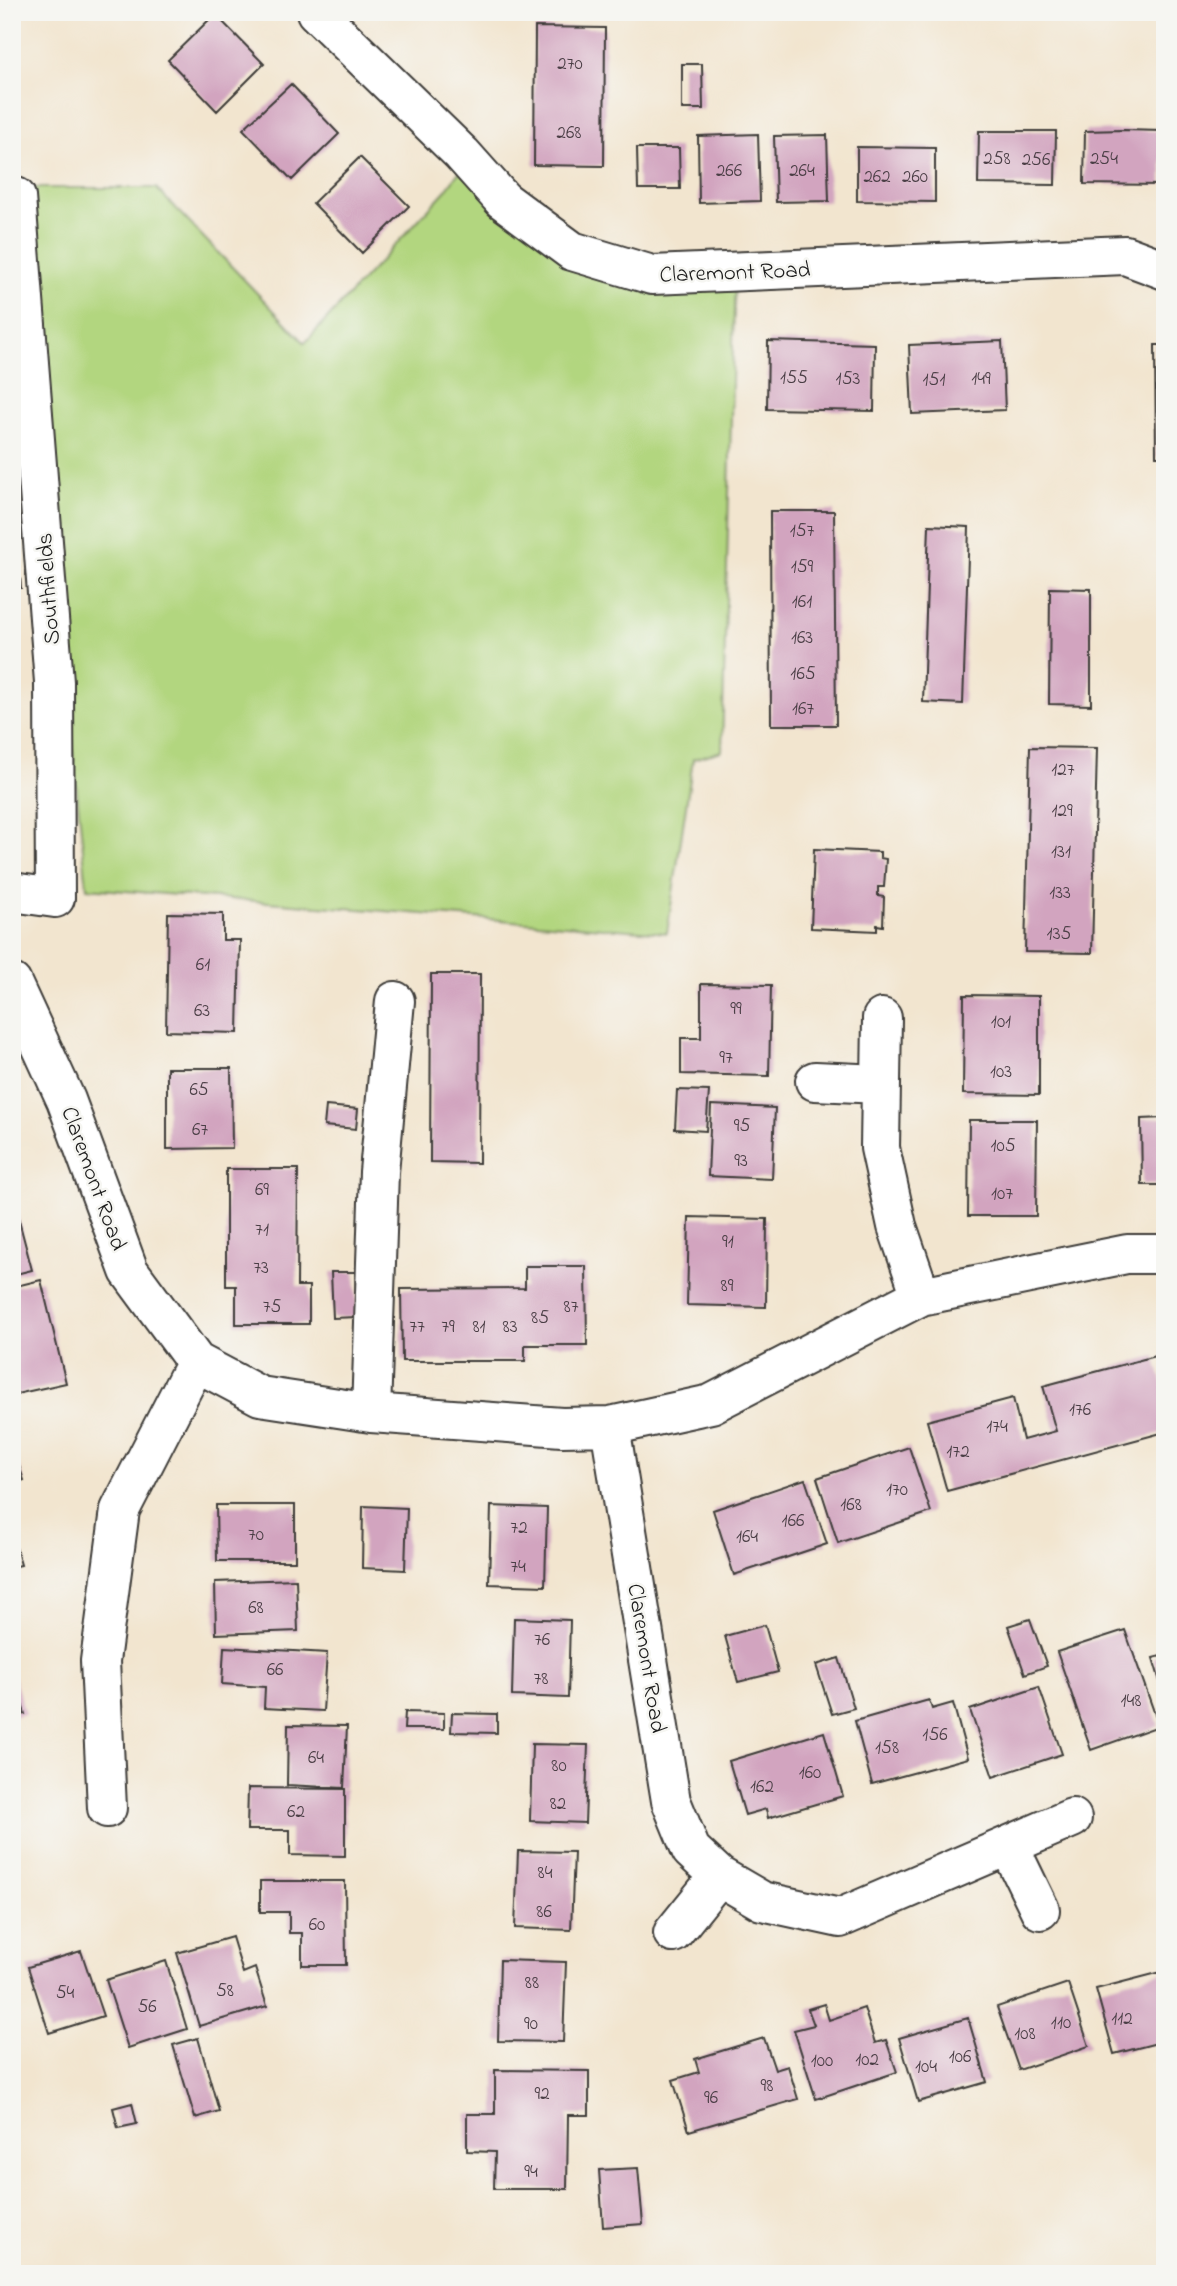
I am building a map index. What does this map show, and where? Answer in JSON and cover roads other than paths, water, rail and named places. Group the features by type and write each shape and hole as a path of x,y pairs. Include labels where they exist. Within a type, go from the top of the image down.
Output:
{"street":[{"name":"Claremont Road","path":"316,12 462,154 503,200 572,251 652,275 1125,255 1165,270"},
{"name":"Southfields","path":"12,892 55,898 54,682 16,197"},
{"name":"Claremont Road","path":"12,983 66,1100 129,1271 196,1362 260,1396 371,1413 562,1427 610,1426 711,1404 921,1296 1127,1254 1165,1254"},
{"path":"371,1413 379,1172 395,1001"},
{"path":"882,1018 880,1148 897,1226 921,1296"},
{"path":"815,1081 880,1084"},
{"path":"107,1808 100,1661 120,1510 196,1362"},
{"name":"Claremont Road","path":"610,1426 671,1801 691,1850 719,1876 762,1901 840,1918 1072,1818"},
{"path":"1009,1846 1040,1910"},
{"path":"673,1933 719,1876"}]}
